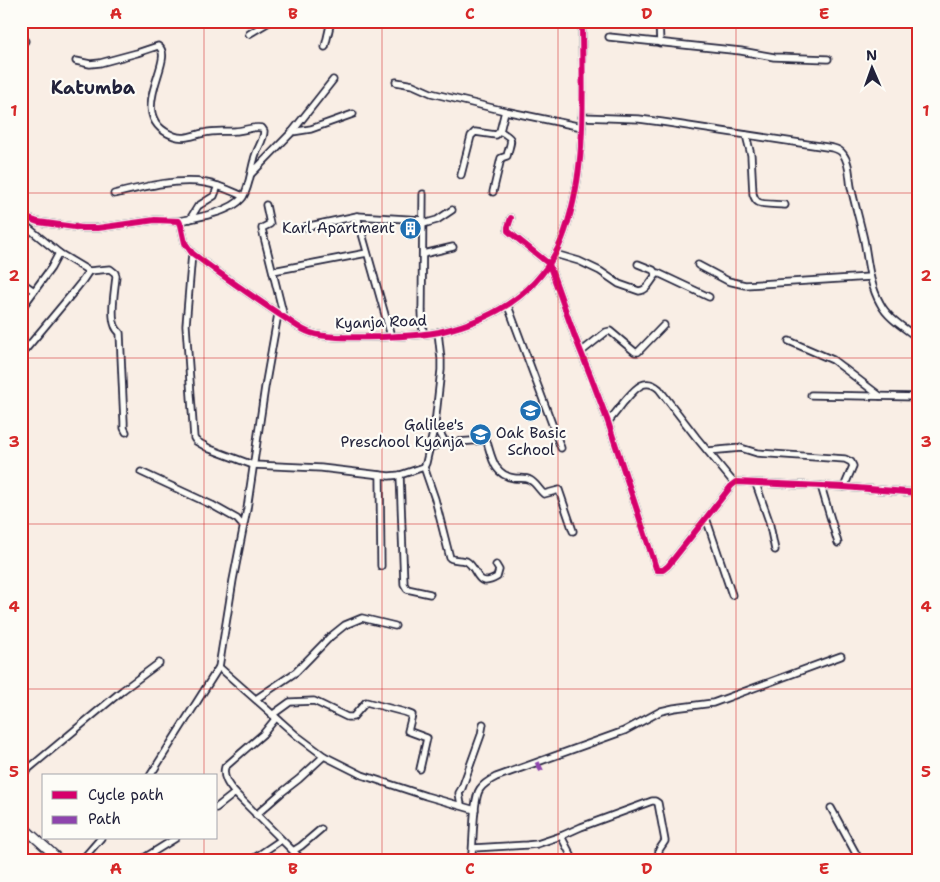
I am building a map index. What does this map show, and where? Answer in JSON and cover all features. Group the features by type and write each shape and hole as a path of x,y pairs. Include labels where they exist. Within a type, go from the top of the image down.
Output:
{"main road":[{"path":"21,825 61,861"}],"street":[{"path":"249,34 271,21"},
{"path":"325,46 331,21"},
{"path":"532,21 582,23"},
{"path":"659,21 660,43"},
{"name":"Kyanja Road","path":"192,253 281,316 304,330 320,335 366,337 438,332 469,324 508,306 535,282 549,264 565,230 577,182 581,150 582,23"},
{"path":"609,37 741,51 774,57 828,58"},
{"path":"21,216 38,222 82,228 98,228 155,220 179,221 203,217 235,204 243,196 251,174 254,159 264,135 262,128 251,127 237,131 210,132 180,138 162,130 154,120 151,111 152,102 162,58 161,48 158,46 138,54 100,63 90,64 76,61"},
{"path":"251,174 292,132 333,80"},
{"path":"396,82 413,85 431,93 505,111 582,127"},
{"path":"461,174 473,133 496,135 500,131 505,111"},
{"path":"292,132 311,129 353,114"},
{"path":"582,117 639,119 662,122 833,148 843,154 847,162 851,188 858,210 870,277 879,302 886,312 916,333 919,339"},
{"path":"493,192 501,158 507,156 511,139 510,136 500,131"},
{"path":"746,135 751,155 753,194 755,199 762,203 785,205"},
{"path":"114,194 144,186 192,182 218,186 243,196"},
{"path":"190,219 201,204 214,196 218,186"},
{"path":"423,194 423,334"},
{"path":"151,774 219,667 265,387 281,316 273,271 262,229 270,224 266,205"},
{"path":"305,227 357,216 423,222 437,220 452,210"},
{"path":"357,216 391,336"},
{"path":"512,218 508,231 549,264 608,422 658,570 663,570 668,566 734,484 739,482 919,492"},
{"path":"179,221 185,243 192,253 186,325 194,438 196,441 210,449 253,465 321,468 380,476 400,475 424,467"},
{"path":"21,222 59,252 89,271 110,269 115,273 113,308 116,328 120,333 124,428 126,432"},
{"path":"423,254 454,247"},
{"path":"21,309 51,268 59,252"},
{"path":"273,271 367,253"},
{"path":"555,254 580,261 600,271 619,284 639,291 646,288 656,274"},
{"path":"638,264 709,297"},
{"path":"698,265 728,281 745,285 870,277"},
{"path":"21,355 71,296 89,271"},
{"path":"21,282 34,291"},
{"path":"508,306 561,448"},
{"path":"581,352 606,332 610,331 635,352 638,352 664,325"},
{"path":"438,332 441,359 434,424 424,467 435,499 450,558 465,561 480,579 486,582 497,577 498,570 496,565"},
{"path":"789,341 833,360 880,396"},
{"path":"608,422 636,388 643,384 651,384 659,389 734,484"},
{"path":"812,395 919,397"},
{"path":"434,424 444,442"},
{"path":"429,448 444,442 485,440 494,464 507,476 529,479 544,494 559,490 573,530"},
{"path":"708,451 741,448 758,453 845,459 851,462 852,466 844,487"},
{"path":"141,472 212,505 237,519 243,526"},
{"path":"400,475 404,584 407,589 430,594"},
{"path":"380,476 381,566"},
{"path":"756,484 769,521 775,550"},
{"path":"821,486 838,543"},
{"path":"706,518 732,595"},
{"path":"256,699 296,672 330,637 345,625 362,618 395,626"},
{"path":"471,861 475,810 479,791 496,777 624,731 661,711 713,703 841,656"},
{"path":"21,775 123,690 159,663"},
{"path":"219,667 304,742 324,756 362,775 475,810"},
{"path":"303,861 235,793 224,774 225,767 264,734 274,716 290,702 314,701 347,717 353,717 366,702 412,715 408,731 427,738 420,769"},
{"path":"461,806 459,793 481,735 483,724"},
{"path":"256,816 324,756"},
{"path":"218,806 235,793"},
{"path":"473,848 537,844 617,813 655,801 658,803 665,841 659,850 658,861"},
{"path":"831,808 860,861"},
{"path":"293,850 301,846 321,828"},
{"path":"561,836 574,861"},
{"path":"81,861 99,840"},
{"path":"139,861 173,840"},
{"path":"250,861 281,840"}],"marked path":[{"path":"537,762 543,774"}],"cycle path":[{"path":"21,216 38,222 82,228 98,228 155,220 179,221 185,243 192,253 297,326 307,332 318,335 344,337 409,336 439,332 460,326 499,310 532,285 545,270 556,252 565,231 572,206 580,154 583,101 582,21"},
{"path":"511,218 508,231 549,264 608,422 657,570 663,570 668,566 736,482 919,493"}],"place":[{"name":"Karl Apartment","path":"411,228"},
{"name":"Oak Basic School","path":"531,410"},
{"name":"Galilee's Preschool Kyanja","path":"480,434"}],"district":[{"name":"Katumba","path":"93,88"}]}
